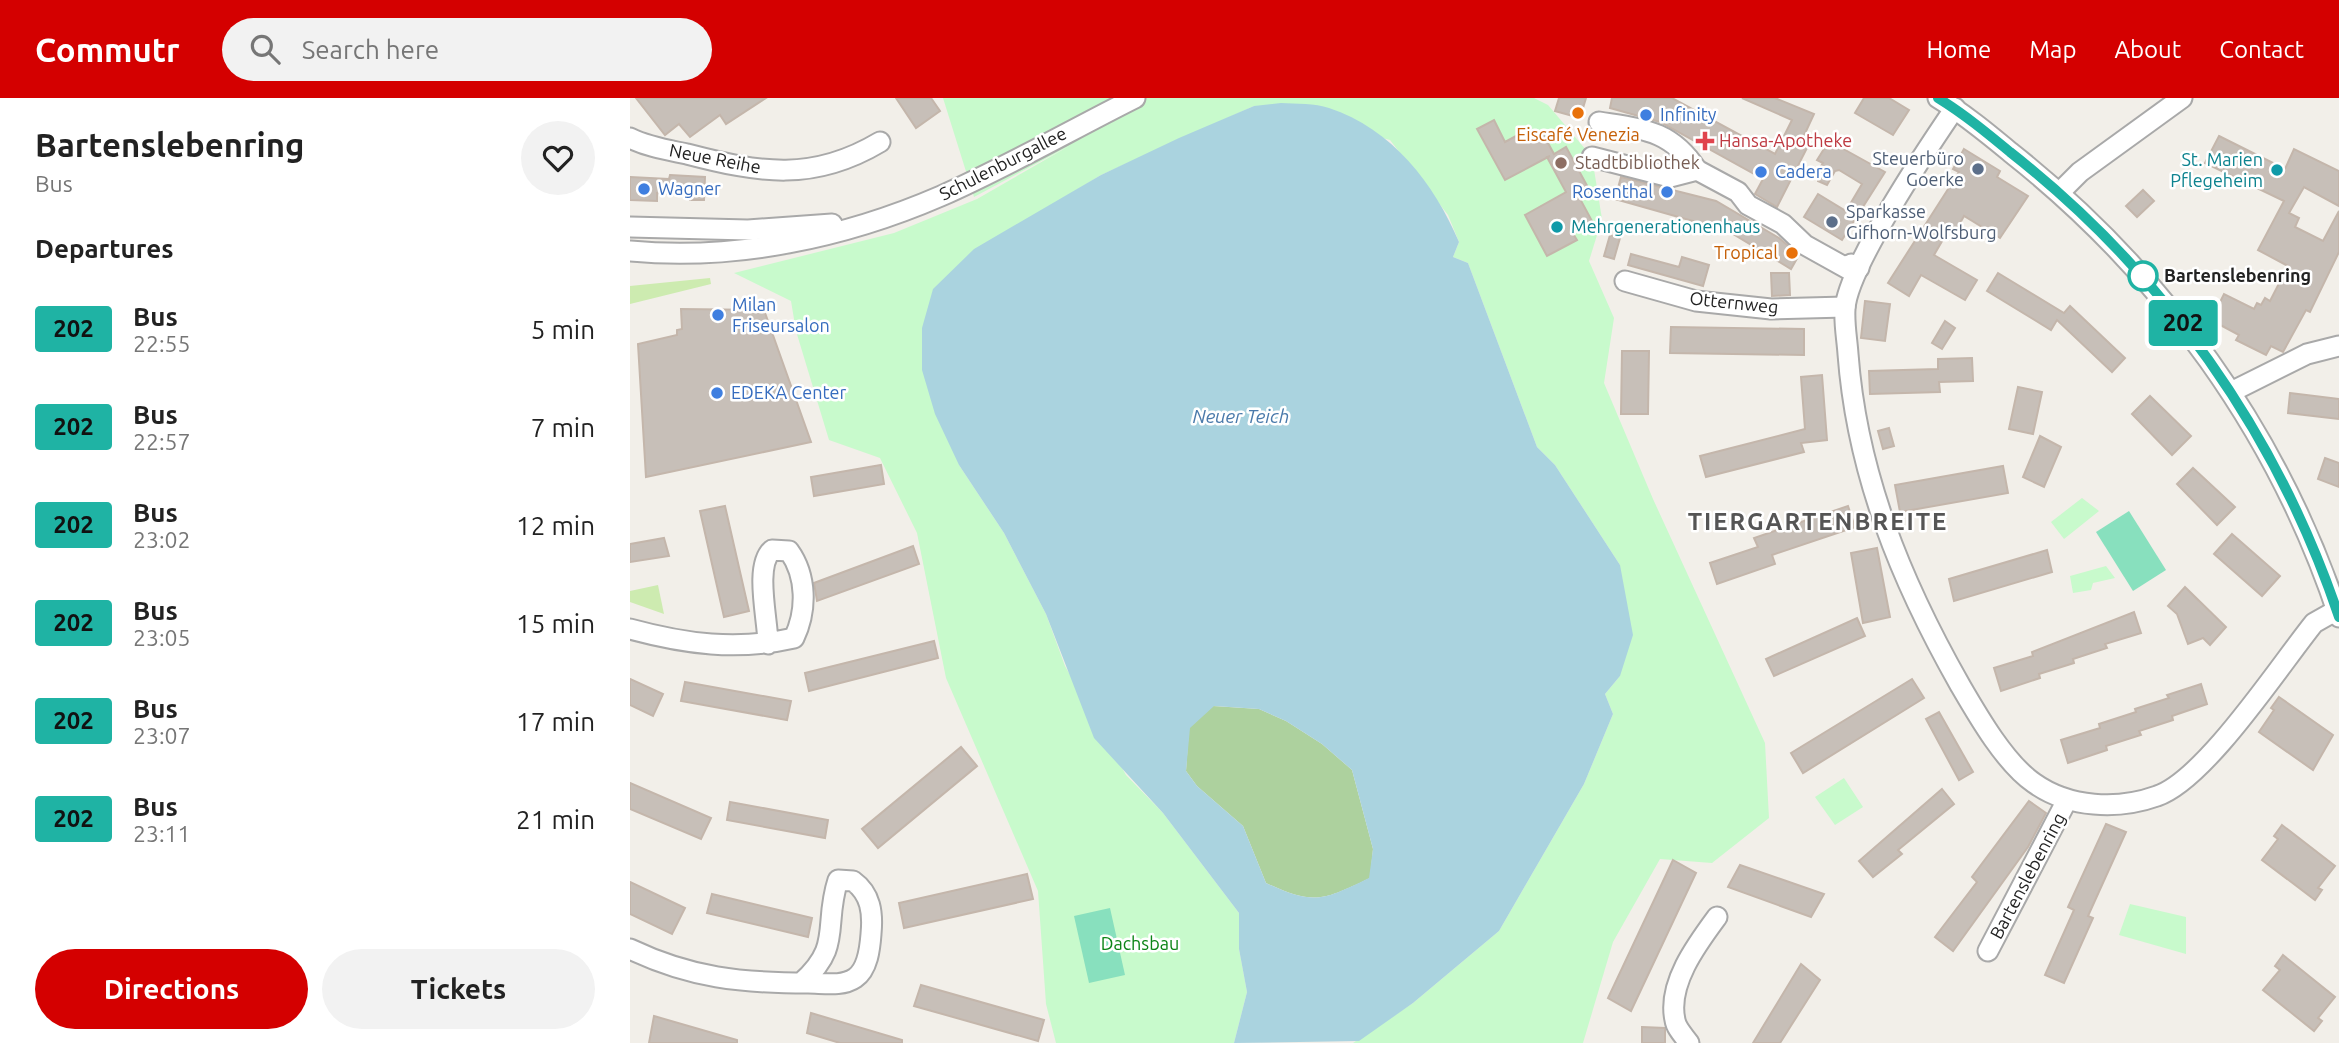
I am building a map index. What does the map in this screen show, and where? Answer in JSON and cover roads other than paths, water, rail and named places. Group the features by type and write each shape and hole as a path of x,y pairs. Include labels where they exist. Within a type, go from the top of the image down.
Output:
{"street":[{"name":"Schulenburgallee","path":"635,253 727,251 789,244 868,222 940,196 1135,98"},
{"path":"2060,192 2080,172 2182,98"},
{"path":"1946,103 2060,192 2134,265 2182,323 2231,392 2269,456 2302,522 2338,613"},
{"name":"Bartenslebenring","path":"1946,103 1859,268 1845,307 1851,398 1884,530 1930,631 1986,730 2033,783 2067,800 2094,805 2124,804 2158,796 2178,786 2209,757 2314,623 2338,613"},
{"path":"1600,122 1646,130 1683,148 1697,170 1738,192 1748,205 1783,224 1805,245 1849,269 1851,264 1859,268"},
{"name":"Neue Reihe","path":"630,138 751,168 803,170 850,159 880,142"},
{"path":"1592,158 1670,177 1697,170"},
{"name":"Schulenburgallee","path":"630,227 748,230 868,222"},
{"name":"Otternweg","path":"1625,281 1696,301 1771,309 1845,307"},
{"path":"2231,392 2307,354 2339,346"},
{"path":"630,629 694,644 768,644"},
{"name":"Bartenslebenring","path":"1988,951 2067,800"},
{"path":"630,949 666,966 737,982 801,983 847,982 863,968 871,932 869,899 853,881 838,880 826,955 801,983"},
{"path":"1689,1043 1675,1022 1674,994 1699,942 1717,917"}],"water":[{"name":"Neuer Teich","path":"1312,104 1352,117 1391,144 1423,179 1449,220 1459,242 1453,257 1468,263 1537,447 1555,465 1620,565 1633,635 1620,676 1605,694 1613,714 1584,784 1499,931 1413,1003 1359,1041 1234,1043 1247,992 1239,949 1239,913 1163,813 1094,738 1046,614 1004,533 959,465 935,414 922,370 922,328 933,289 974,249 1101,175 1254,106","holes":["1214,706 1259,709 1286,721 1322,744 1352,770 1373,849 1369,878 1319,897 1296,895 1266,883 1243,826 1197,786 1186,771 1190,728"]}],"place":[{"name":"Eiscafé Venezia","path":"1578,113"},
{"name":"Infinity","path":"1646,115"},
{"name":"Hansa-Apotheke","path":"1705,141"},
{"name":"Stadtbibliothek","path":"1561,163"},
{"name":"Steuerbüro Goerke","path":"1978,169"},
{"name":"St. Marien Pflegeheim","path":"2277,170"},
{"name":"Cadera","path":"1761,172"},
{"name":"Wagner","path":"644,189"},
{"name":"Rosenthal","path":"1667,192"},
{"name":"Sparkasse Gifhorn-Wolfsburg","path":"1832,222"},
{"name":"Mehrgenerationenhaus","path":"1557,227"},
{"name":"Tropical","path":"1792,253"},
{"name":"Bartenslebenring","path":"2143,276"},
{"name":"Milan Friseursalon","path":"718,315"},
{"name":"EDEKA Center","path":"717,393"}],"district":[{"name":"TIERGARTENBREITE","path":"1818,522"}],"park label":[{"name":"Dachsbau","path":"1140,944"}]}
